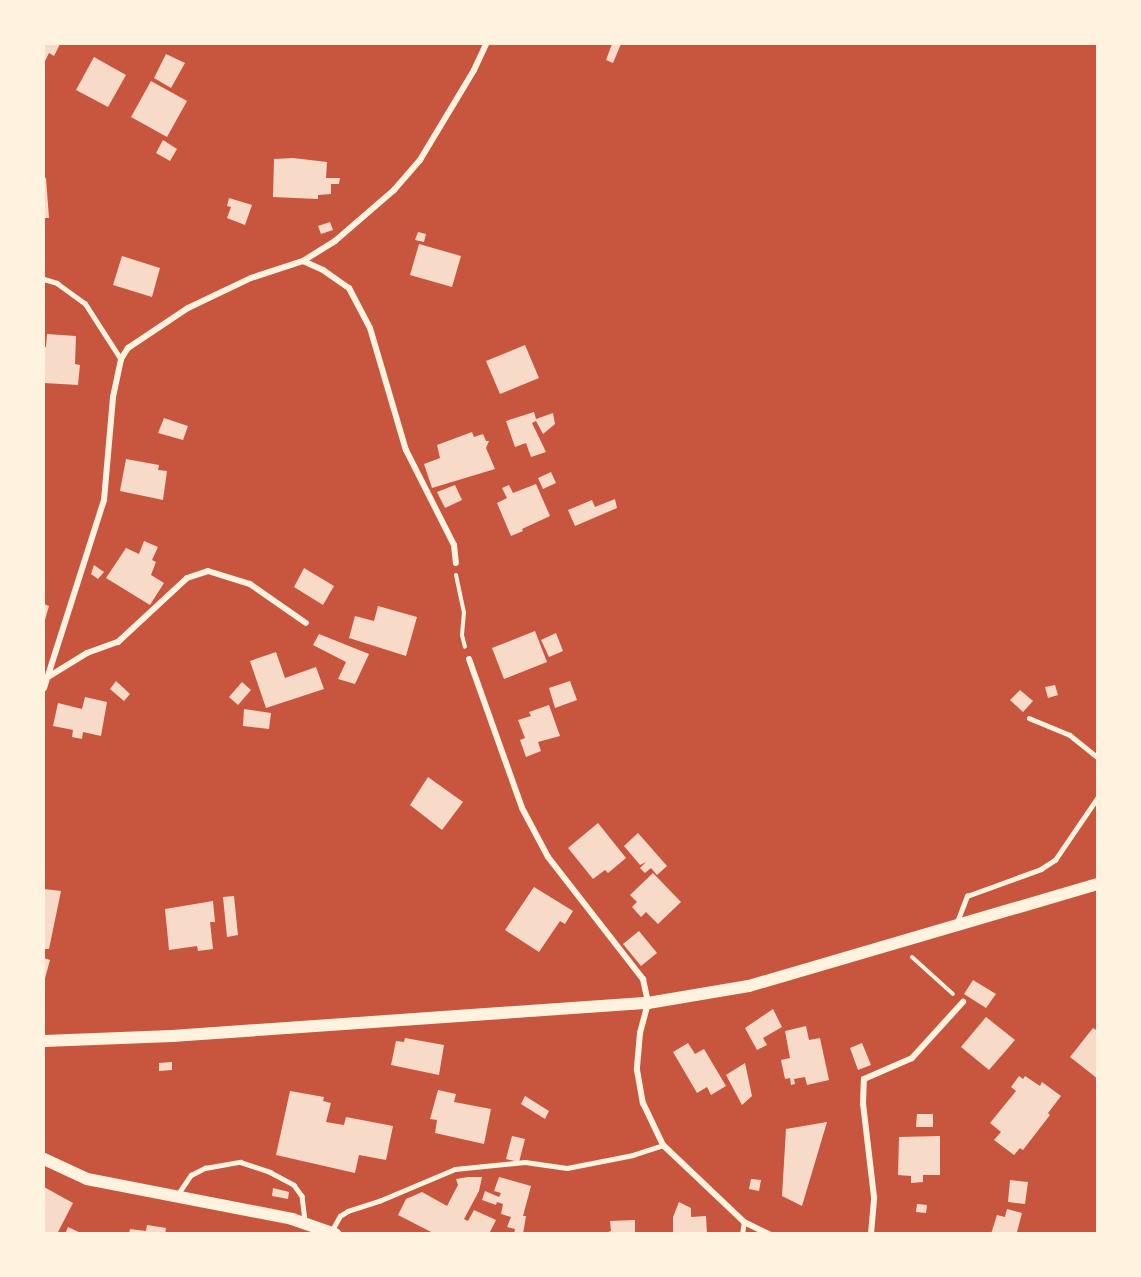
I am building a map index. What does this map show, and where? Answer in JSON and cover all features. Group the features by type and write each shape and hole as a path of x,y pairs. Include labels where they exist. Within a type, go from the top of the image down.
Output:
{"main road":[{"path":"44,1041 183,1035 648,1003 749,986 1098,884"},
{"path":"44,1159 87,1179 305,1222 333,1233"}],"street":[{"path":"44,688 104,500 112,397 121,359 128,348 188,308 251,278 303,261 335,241 394,190 420,160 474,70 486,44"},
{"path":"303,261 323,270 349,288 370,328 406,450 454,545 456,563"},
{"path":"47,678 87,653 118,642 133,631 188,578 208,571 250,584 306,623"},
{"path":"469,659 522,808 548,857 643,979 648,1003 640,1033 637,1070 643,1103 663,1145 744,1222 769,1233"},
{"path":"871,1233 874,1197 864,1104 864,1079 912,1058 963,1002"}],"lane":[{"path":"44,279 57,283 85,303 102,325 121,359"},
{"path":"1029,718 1070,735 1098,758"},
{"path":"955,927 967,896 1041,868 1055,860 1098,797"},
{"path":"333,1233 340,1216 348,1210 379,1202 455,1169 525,1162 567,1168 633,1155 663,1145"},
{"path":"176,1197 184,1183 205,1168 240,1162 270,1172 294,1185 302,1196 305,1222"},
{"path":"742,1233 744,1222"}],"path":[{"path":"456,563 456,579 464,612 462,635 469,659"},
{"path":"898,944 963,1002"}],"building":[{"path":"44,44 60,44 54,56 49,53 44,63"},
{"path":"612,44 621,44 613,63 606,60"},
{"path":"166,54 185,63 171,88 154,78"},
{"path":"94,57 126,75 108,107 76,90"},
{"path":"151,81 187,101 167,137 131,117"},
{"path":"163,140 177,149 170,161 156,153"},
{"path":"293,158 327,162 326,178 340,178 339,184 331,184 331,194 318,195 318,199 273,197 274,159"},
{"path":"44,178 46,178 49,218 44,218"},
{"path":"229,198 252,205 245,225 227,218 231,207 227,206"},
{"path":"330,222 333,230 321,234 318,226"},
{"path":"418,232 426,234 424,242 415,240"},
{"path":"419,244 461,256 452,287 410,275"},
{"path":"122,256 160,268 152,297 113,285"},
{"path":"47,334 76,336 75,364 80,365 78,385 44,383 44,347 46,347"},
{"path":"525,345 539,378 500,394 486,361"},
{"path":"534,412 536,419 553,413 555,424 543,434 536,421 532,423 546,452 531,457 526,443 515,447 506,421"},
{"path":"164,418 188,426 183,440 158,433"},
{"path":"472,432 474,437 483,434 486,441 489,441 486,448 495,469 432,488 424,464 440,458 437,445"},
{"path":"126,459 159,465 158,470 167,471 163,500 120,491"},
{"path":"551,472 556,483 543,489 538,478"},
{"path":"536,484 550,516 511,536 497,503 507,498 502,488 509,485 513,493"},
{"path":"455,485 462,500 445,508 437,492"},
{"path":"615,499 617,508 575,526 568,510 592,500 595,507"},
{"path":"144,541 158,547 152,560 156,562 151,575 164,583 150,605 106,578 126,548 139,554"},
{"path":"94,565 104,572 98,579 91,574"},
{"path":"304,568 334,586 323,605 294,587"},
{"path":"44,604 49,606 44,623"},
{"path":"378,606 417,617 406,656 349,638 355,616 374,621"},
{"path":"535,631 547,662 504,679 492,648"},
{"path":"556,633 563,651 549,657 541,640"},
{"path":"319,634 369,654 355,684 338,679 346,662 313,645"},
{"path":"276,652 285,678 316,667 324,689 266,708 250,661"},
{"path":"116,681 130,694 124,701 110,689"},
{"path":"570,681 577,700 555,708 549,688"},
{"path":"242,682 251,690 238,705 229,697"},
{"path":"1055,685 1058,695 1048,698 1045,687"},
{"path":"1020,690 1033,701 1023,712 1010,700"},
{"path":"85,697 107,702 101,736 83,732 82,739 72,737 73,730 53,726 58,703 82,709"},
{"path":"549,705 560,736 538,742 541,751 526,757 520,740 525,738 518,720 531,716 529,712"},
{"path":"244,709 271,713 269,729 243,726"},
{"path":"428,777 463,802 442,830 410,805"},
{"path":"598,823 626,858 608,873 605,870 593,879 568,848"},
{"path":"638,833 667,866 657,875 651,868 645,873 640,868 646,862 640,865 624,846"},
{"path":"653,873 681,902 658,924 646,912 641,917 632,907 637,902 630,895"},
{"path":"534,887 573,911 565,924 560,921 539,952 505,930"},
{"path":"44,889 61,891 49,949 44,949"},
{"path":"234,896 238,935 227,937 223,897"},
{"path":"213,901 215,922 210,922 213,949 198,951 197,946 169,950 165,909"},
{"path":"639,931 657,953 641,966 623,944"},
{"path":"44,958 50,960 44,982"},
{"path":"973,980 996,994 986,1008 964,994"},
{"path":"773,1009 782,1027 763,1038 767,1045 757,1050 745,1028"},
{"path":"986,1017 1015,1040 989,1070 961,1047"},
{"path":"806,1026 809,1040 820,1038 829,1080 807,1085 805,1077 794,1079 795,1084 791,1085 790,1078 785,1079 781,1060 790,1058 785,1031"},
{"path":"1093,1028 1098,1031 1098,1079 1070,1057"},
{"path":"405,1038 444,1045 439,1075 391,1065 396,1041 404,1042"},
{"path":"688,1043 695,1054 704,1049 726,1086 711,1095 707,1087 697,1093 673,1052"},
{"path":"862,1043 871,1065 858,1070 850,1048"},
{"path":"172,1062 172,1070 159,1071 159,1063"},
{"path":"745,1063 752,1096 742,1105 726,1075"},
{"path":"1019,1076 1023,1079 1025,1076 1040,1086 1042,1082 1061,1096 1048,1113 1050,1115 1023,1150 1020,1148 1014,1155 994,1140 1001,1132 990,1123 1016,1091 1011,1087"},
{"path":"438,1090 456,1094 454,1102 491,1109 484,1144 435,1133 437,1120 430,1119"},
{"path":"290,1091 324,1097 323,1101 331,1103 326,1122 344,1125 346,1117 393,1126 386,1160 359,1155 355,1173 276,1155"},
{"path":"525,1096 549,1111 545,1119 521,1104"},
{"path":"917,1114 933,1114 933,1127 916,1127"},
{"path":"827,1122 802,1206 782,1196 786,1129"},
{"path":"512,1136 525,1139 519,1162 506,1159"},
{"path":"940,1136 940,1175 923,1175 923,1182 911,1183 911,1176 898,1175 899,1137"},
{"path":"482,1177 479,1191 464,1219 468,1221 474,1210 496,1220 489,1234 435,1234 398,1215 406,1199 422,1192 447,1206 458,1185 456,1179"},
{"path":"499,1177 531,1186 523,1216 526,1216 523,1234 514,1234 515,1229 507,1227 511,1217 501,1214 503,1204 497,1202 496,1205 482,1200 485,1191 499,1197 501,1193 494,1191"},
{"path":"751,1179 761,1180 759,1191 749,1189"},
{"path":"1010,1180 1028,1182 1025,1204 1008,1202"},
{"path":"44,1187 73,1203 57,1234 44,1233"},
{"path":"273,1188 289,1192 288,1199 272,1196"},
{"path":"679,1202 691,1208 691,1217 706,1216 707,1234 673,1234 673,1217"},
{"path":"917,1204 927,1205 926,1213 916,1212"},
{"path":"1007,1209 1022,1213 1017,1232 1021,1234 991,1234 997,1215 1005,1217"},
{"path":"635,1220 635,1234 603,1234 611,1231 610,1221"},
{"path":"147,1225 166,1228 165,1234 129,1234 130,1229 146,1231"},
{"path":"68,1227 83,1234 65,1234"}]}
